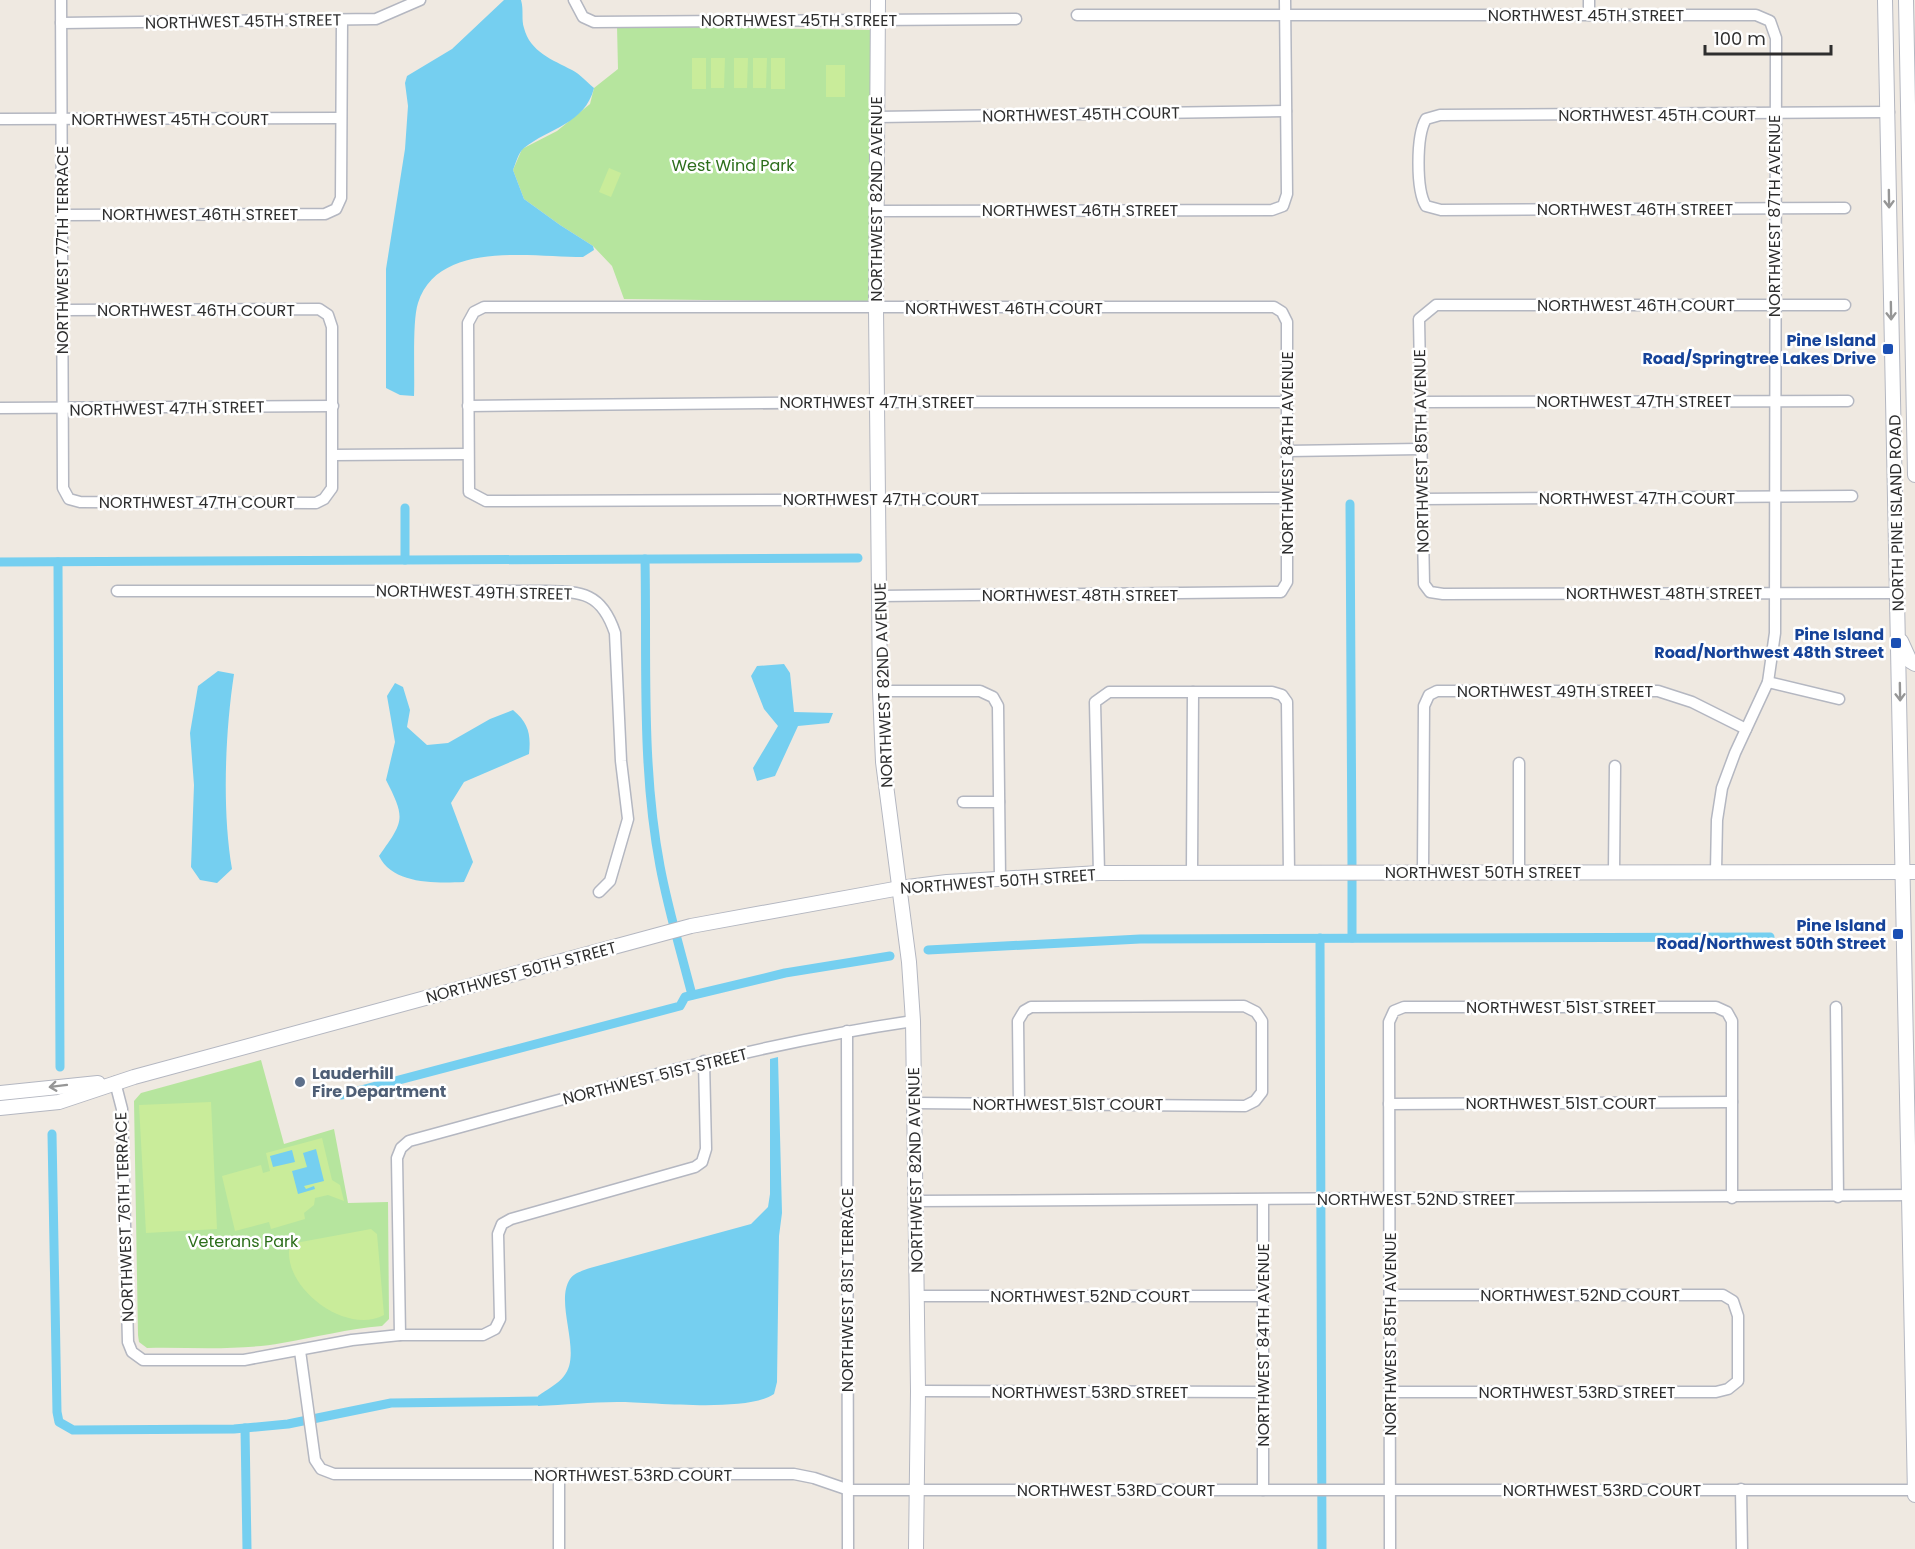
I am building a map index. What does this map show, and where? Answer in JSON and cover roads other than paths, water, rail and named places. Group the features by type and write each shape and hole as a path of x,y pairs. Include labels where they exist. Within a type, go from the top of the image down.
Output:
{"street":[{"name":"NORTHWEST 77TH TERRACE","path":"61,0 63,488 69,499"},
{"name":"NORTHWEST 45TH STREET","path":"61,23 376,19 420,0"},
{"name":"NORTHWEST 45TH STREET","path":"574,0 583,17 594,22 1016,19"},
{"name":"NORTHWEST 82ND AVENUE","path":"878,0 876,308 880,691 884,762 900,888 913,1021 918,1391 916,1549"},
{"path":"1285,0 1286,111"},
{"path":"1589,0 1589,15"},
{"name":"NORTH PINE ISLAND ROAD","path":"1906,0 1915,475"},
{"path":"1885,6 1894,51 1895,98 1908,117"},
{"name":"NORTH PINE ISLAND ROAD","path":"1885,6 1898,633 1909,872 1915,1495"},
{"name":"NORTHWEST 45TH STREET","path":"1077,15 1756,15 1770,21"},
{"path":"340,118 342,20"},
{"name":"NORTHWEST 87TH AVENUE","path":"1716,871 1717,820 1722,788 1768,682 1775,633 1777,592 1774,305 1776,38 1770,21"},
{"name":"NORTHWEST 45TH COURT","path":"877,117 1286,111"},
{"name":"NORTHWEST 46TH STREET","path":"876,211 1272,210 1283,206 1287,194 1286,111"},
{"name":"NORTHWEST 45TH COURT","path":"1426,206 1420,197 1420,130 1426,119 1440,115 1888,112"},
{"name":"NORTHWEST 45TH COURT","path":"0,119 340,118"},
{"name":"NORTHWEST 46TH STREET","path":"62,215 325,214 336,209 340,198 340,118"},
{"name":"NORTHWEST 46TH STREET","path":"1426,206 1441,210 1845,208"},
{"path":"1890,237 1912,236"},
{"path":"1890,253 1912,253"},
{"name":"NORTHWEST 46TH COURT","path":"1427,310 1436,305 1845,305"},
{"name":"NORTHWEST 46TH COURT","path":"468,406 468,323 474,312 484,307 1274,307 1282,312"},
{"name":"NORTHWEST 46TH COURT","path":"63,310 320,309 328,315 332,327 333,406"},
{"name":"NORTHWEST 85TH AVENUE","path":"1427,310 1419,319 1420,449 1424,584 1430,592"},
{"name":"NORTHWEST 84TH AVENUE","path":"1281,592 1287,582 1287,322 1282,312"},
{"name":"NORTHWEST 47TH STREET","path":"1420,402 1848,401"},
{"name":"NORTHWEST 47TH STREET","path":"468,406 877,402 1286,402"},
{"path":"333,406 333,455 468,454 468,406"},
{"name":"NORTHWEST 47TH STREET","path":"0,408 333,406"},
{"path":"1287,451 1420,449"},
{"name":"NORTHWEST 47TH COURT","path":"468,454 469,492 476,498 486,501 1287,498"},
{"name":"NORTHWEST 47TH COURT","path":"69,499 80,502 316,502 324,499 332,488 333,455"},
{"name":"NORTHWEST 47TH COURT","path":"1422,499 1852,496"},
{"name":"NORTHWEST 49TH STREET","path":"117,591 304,589 575,592 596,599 609,615 615,633 621,761 628,819 610,881 598,892"},
{"name":"NORTHWEST 48TH STREET","path":"879,597 1281,592"},
{"name":"NORTHWEST 48TH STREET","path":"1430,592 1897,593"},
{"path":"1898,633 1910,661 1915,664"},
{"path":"1768,682 1839,699"},
{"path":"880,691 980,691 993,697 998,706 1000,878"},
{"name":"NORTHWEST 49TH STREET","path":"1423,871 1424,706 1429,695 1437,691 1658,691 1692,702 1746,729"},
{"path":"1098,873 1095,702 1109,692 1272,692 1282,695 1287,702 1289,873"},
{"path":"1192,872 1193,692"},
{"path":"1519,763 1519,872"},
{"path":"1614,871 1615,766"},
{"path":"963,802 999,802"},
{"name":"NORTHWEST 50TH STREET","path":"0,1108 59,1102 115,1082 683,928 767,910 900,888 1000,878 1098,873 1909,872"},
{"name":"NORTHWEST 51ST COURT","path":"915,1104 1245,1106 1255,1101 1263,1092 1262,1022 1256,1011 1244,1006 1031,1007 1024,1011 1018,1021 1018,1104"},
{"name":"NORTHWEST 51ST STREET","path":"1394,1011 1404,1007 1716,1007 1727,1011 1732,1021 1732,1102"},
{"path":"1836,1007 1838,1197"},
{"name":"NORTHWEST 85TH AVENUE","path":"1390,1549 1389,1022 1394,1011"},
{"name":"NORTHWEST 51ST STREET","path":"400,1335 397,1158 401,1148 409,1141 704,1061 847,1031 913,1021"},
{"name":"NORTHWEST 81ST TERRACE","path":"847,1031 846,1472 849,1490 848,1549"},
{"path":"300,1351 352,1340 400,1335 483,1335 495,1329 500,1319 498,1234 502,1224 511,1219 695,1167 702,1162 705,1149 704,1061"},
{"path":"0,1093 115,1082"},
{"name":"NORTHWEST 76TH TERRACE","path":"115,1082 122,1109 128,1342 132,1352 143,1360 244,1360 300,1351"},
{"path":"1732,1102 1732,1198"},
{"name":"NORTHWEST 51ST COURT","path":"1389,1104 1732,1102"},
{"name":"NORTHWEST 52ND STREET","path":"916,1201 1732,1198 1911,1195"},
{"name":"NORTHWEST 84TH AVENUE","path":"1263,1200 1263,1490"},
{"name":"NORTHWEST 52ND COURT","path":"1390,1295 1723,1295 1733,1301 1738,1316 1738,1381 1728,1389"},
{"name":"NORTHWEST 52ND COURT","path":"916,1296 1263,1296"},
{"name":"NORTHWEST 53RD COURT","path":"300,1351 315,1460 321,1469 334,1473 794,1474 849,1490 1915,1490"},
{"name":"NORTHWEST 53RD STREET","path":"1390,1392 1716,1392 1728,1389"},
{"name":"NORTHWEST 53RD STREET","path":"918,1391 1262,1392"},
{"path":"559,1475 559,1549"},
{"path":"1741,1490 1742,1549"}],"water":[{"path":"504,0 521,0 524,28 531,43 537,49 581,76 594,88 583,110 574,118 522,150 513,170 524,199 593,246 594,250 583,257 489,256 445,269 429,283 418,303 414,335 414,396 400,395 386,388 386,269 405,149 408,106 405,83 407,76 452,49"},
{"path":"784,664 790,673 794,712 833,713 829,723 798,726 775,776 757,781 753,768 778,726 764,709 751,676 757,666"},
{"path":"218,671 234,674 228,721 226,772 227,822 232,869 217,883 200,880 191,867 194,785 190,733 198,686"},
{"path":"395,683 403,687 410,710 407,727 427,745 448,743 490,719 513,710 523,720 528,730 529,754 464,782 451,803 473,862 464,882 429,882 405,877 394,872 379,856 393,835 399,819 397,803 386,780 395,742 387,696"},
{"path":"778,1057 782,1213 779,1236 777,1382 774,1394 761,1400 722,1405 597,1402 538,1406 538,1396 561,1379 569,1366 571,1355 565,1301 566,1289 572,1277 590,1268 751,1224 768,1207 770,1194 770,1059"},
{"path":"316,1149 324,1181 304,1186 306,1189 314,1186 315,1189 298,1194 292,1171 307,1167 303,1153"},
{"path":"292,1150 295,1162 273,1167 270,1156"}],"waterway":[{"path":"1350,504 1352,865"},
{"path":"405,508 405,560"},
{"path":"0,562 858,558"},
{"path":"645,559 647,752 654,828 667,898 692,995"},
{"path":"58,562 60,1067"},
{"path":"1352,880 1352,938"},
{"path":"928,950 1140,939 1770,937"},
{"path":"1320,938 1322,1549"},
{"path":"342,1095 680,1006 685,997 785,973 890,956"},
{"path":"52,1134 57,1412 59,1422 73,1430 234,1429 288,1424 391,1403 538,1401"},
{"path":"245,1428 247,1549"}],"place":[{"name":"Pine Island Road/Springtree Lakes Drive","path":"1888,349"},
{"name":"Pine Island Road/Northwest 48th Street","path":"1896,643"},
{"name":"Pine Island Road/Northwest 50th Street","path":"1898,934"},
{"name":"Lauderhill Fire Department","path":"300,1082"}],"park label":[{"name":"West Wind Park","path":"733,165"},
{"name":"Veterans Park","path":"243,1241"}]}
